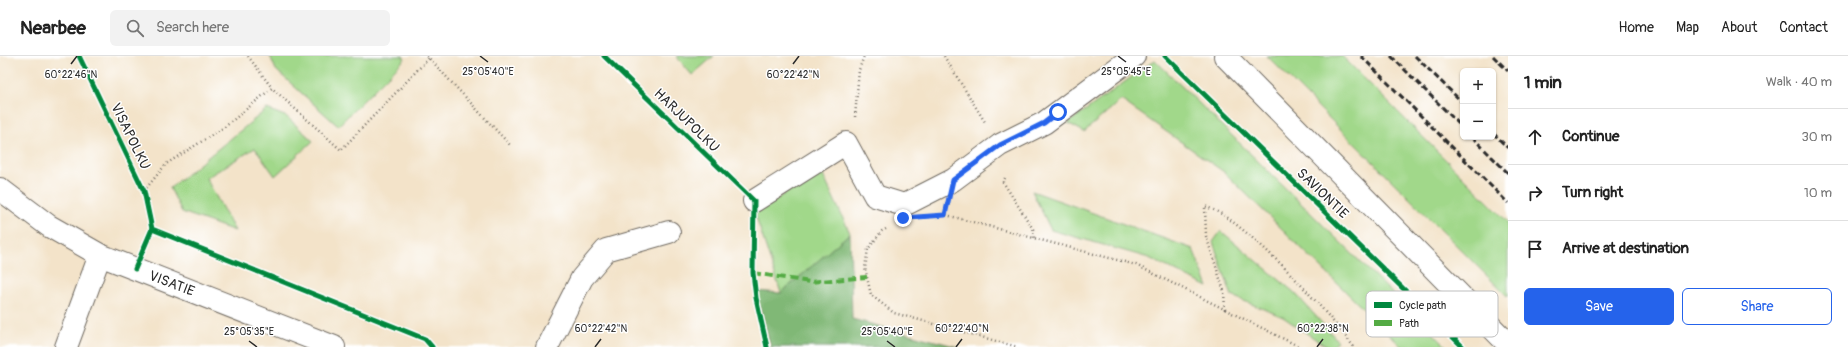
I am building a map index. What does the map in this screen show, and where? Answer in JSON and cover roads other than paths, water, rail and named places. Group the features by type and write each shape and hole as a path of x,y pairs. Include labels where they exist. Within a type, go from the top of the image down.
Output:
{"street":[{"path":"754,202 846,144 875,196 904,205 953,180 1000,145 1044,123 1134,56"},
{"name":"SAVIONTIE","path":"1225,56 1456,291"},
{"name":"VISATIE","path":"0,189 49,226 100,255 334,347"},
{"path":"547,347 582,278 606,250 669,232"},
{"path":"66,347 100,255"},
{"name":"SAVIONTIE","path":"1498,334 1508,344"}],"railway":[{"path":"1361,56 1508,203"},
{"path":"1391,56 1460,125"},
{"path":"1415,56 1460,100"},
{"path":"1493,56 1508,71"},
{"path":"1496,136 1508,148"},
{"path":"1475,140 1508,173"}]}
